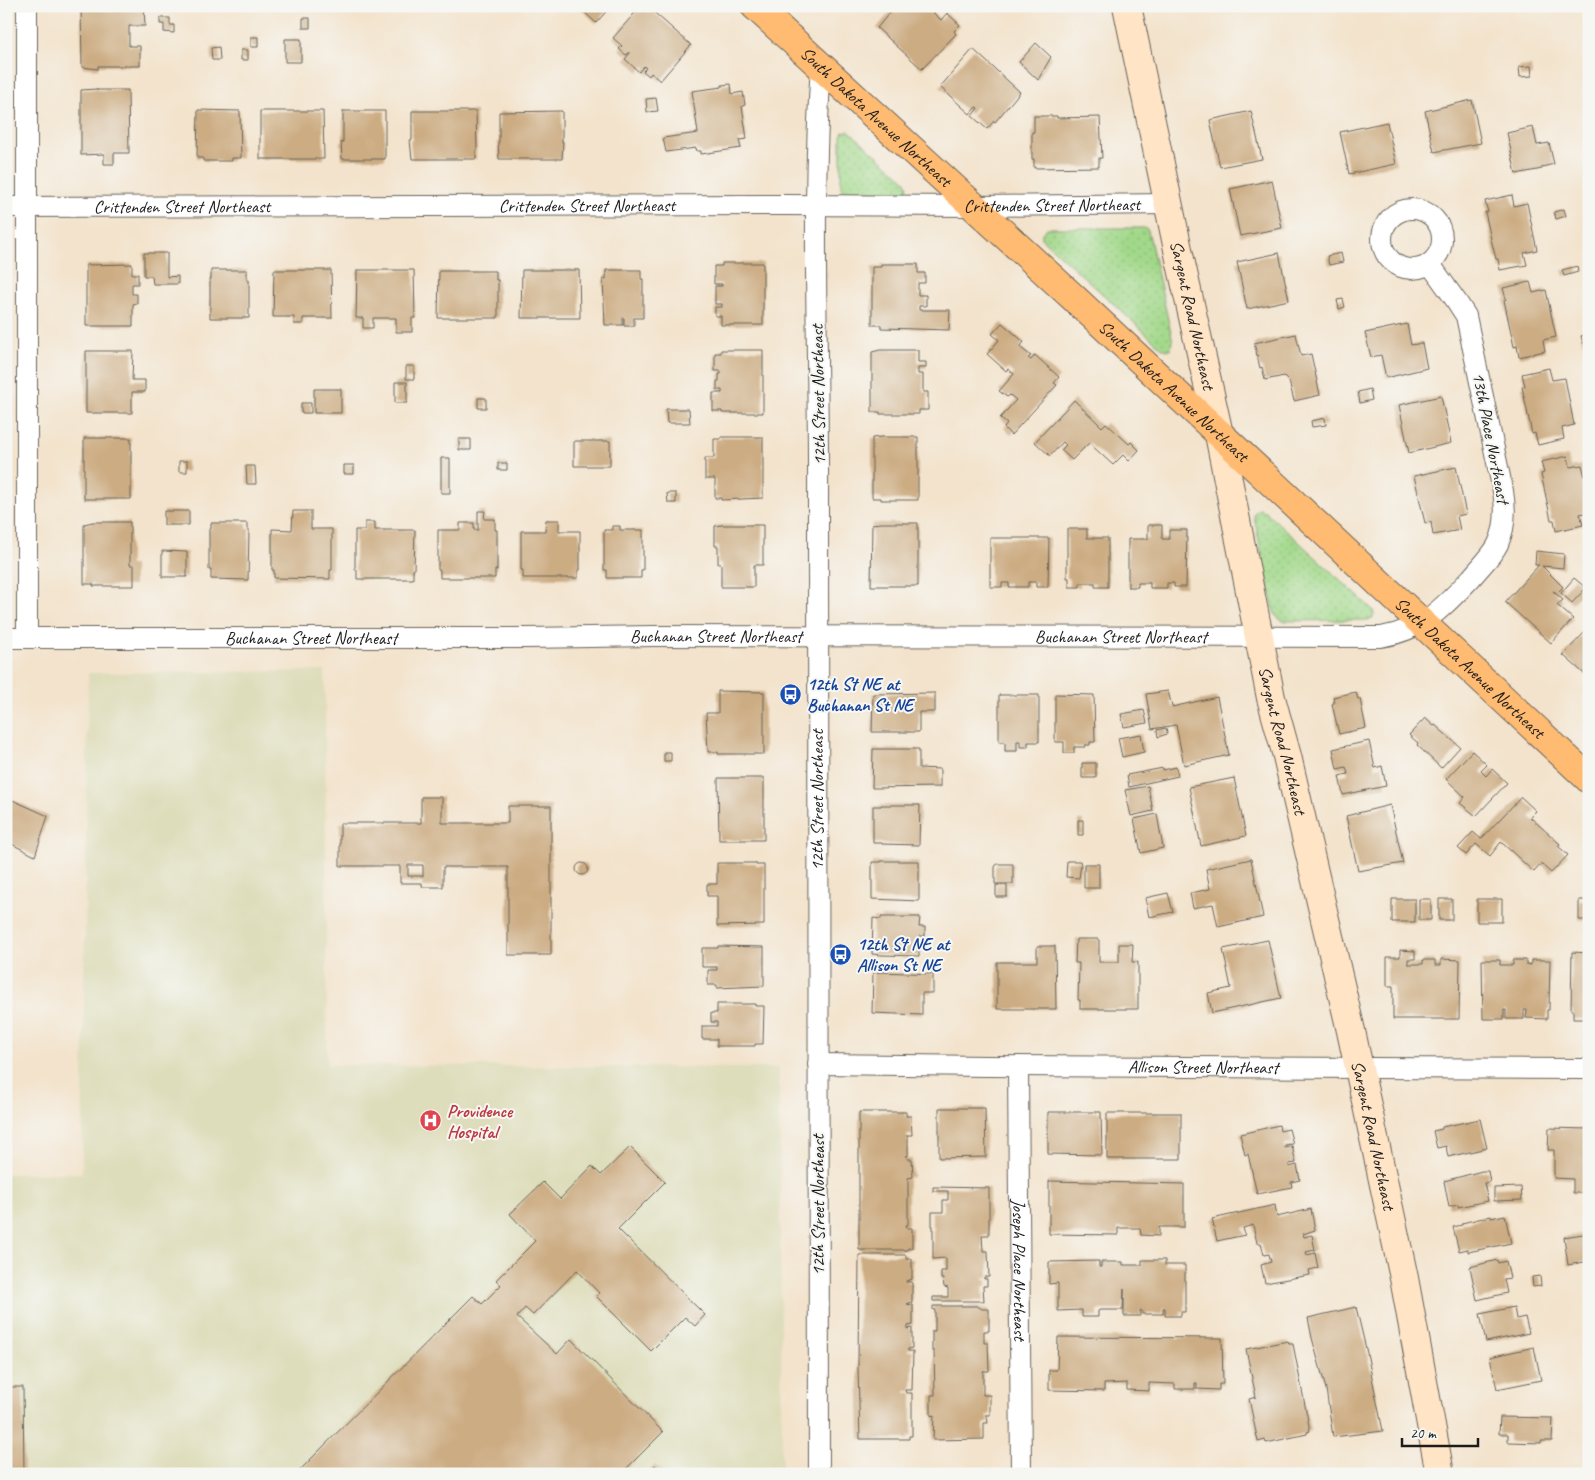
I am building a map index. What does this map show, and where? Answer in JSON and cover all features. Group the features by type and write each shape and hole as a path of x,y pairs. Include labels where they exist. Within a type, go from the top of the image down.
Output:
{"main road":[{"name":"South Dakota Avenue Northeast","path":"755,6 974,206 1589,779"},
{"name":"Sargent Road Northeast","path":"1127,6 1219,434 1271,698 1294,785 1359,1067 1404,1278 1440,1474"}],"street":[{"path":"27,6 27,638"},
{"name":"12th Street Northeast","path":"819,1474 816,205 821,66"},
{"name":"Crittenden Street Northeast","path":"6,207 1169,204"},
{"name":"13th Place Northeast","path":"1423,623 1445,606 1491,556 1498,544 1505,518 1503,491 1466,316 1430,264"},
{"name":"Buchanan Street Northeast","path":"6,638 528,638 653,636 1381,637 1408,630 1423,623"},
{"name":"Allison Street Northeast","path":"818,1064 1589,1069"},
{"name":"Joseph Place Northeast","path":"1018,1066 1022,1474"}],"shaded area":[{"name":"Providence Hospital","path":"325,671 327,1065 779,1068 782,1474 6,1474 6,1174 82,1173 88,673"}],"green space":[{"path":"849,131 906,181 908,187 905,192 851,193 844,191 841,185 841,136 843,132"},
{"path":"1047,228 1144,228 1148,230 1173,342 1171,348 1167,350 1162,348 1042,239 1042,233"},
{"path":"1259,509 1265,511 1373,610 1374,615 1372,619 1283,621 1277,617 1274,612 1254,517 1254,513"}],"building":[{"path":"81,6 144,6 145,26 129,26 129,46 140,46 140,66 98,66 98,69 82,67"},
{"path":"578,6 611,6 596,23"},
{"path":"647,6 691,45 660,81 651,73 649,76 643,71 646,68 644,66 639,72 625,59 630,53 626,55 619,49 622,46 613,38 639,8 642,11"},
{"path":"895,6 926,6 941,20 947,13 960,25 954,31 956,34 922,69 877,28"},
{"path":"160,18 170,18 170,25 174,25 174,33 164,32 164,24 160,24"},
{"path":"303,18 310,18 310,28 303,28"},
{"path":"251,37 258,37 258,47 251,47"},
{"path":"285,39 301,39 301,62 285,62"},
{"path":"1036,43 1051,57 1038,80 1019,62"},
{"path":"219,47 220,60 212,60 211,48"},
{"path":"973,49 1020,92 987,129 972,116 978,108 976,107 970,114 940,87"},
{"path":"241,50 248,50 248,60 241,60"},
{"path":"1531,66 1532,76 1520,77 1519,67"},
{"path":"731,84 732,94 743,92 745,105 742,106 747,139 739,140 741,148 701,154 701,151 697,151 696,148 666,152 663,138 698,133 692,91"},
{"path":"81,90 128,90 129,153 114,153 114,164 104,164 104,154 81,155"},
{"path":"656,98 658,111 647,112 646,99"},
{"path":"1472,100 1481,143 1434,152 1425,111"},
{"path":"198,110 240,111 241,158 232,158 232,161 203,161 203,158 197,158"},
{"path":"260,111 323,111 324,159 260,159"},
{"path":"343,111 385,111 385,159 342,159"},
{"path":"412,111 476,111 476,159 412,159 410,140 412,140"},
{"path":"562,111 562,159 499,159 499,112"},
{"path":"1251,111 1262,159 1220,167 1210,120"},
{"path":"1034,116 1057,116 1057,118 1100,117 1102,158 1099,158 1099,167 1034,168 1032,132 1034,132"},
{"path":"1387,122 1396,164 1349,174 1340,132"},
{"path":"1533,127 1537,145 1549,143 1554,164 1542,167 1542,169 1516,174 1507,133"},
{"path":"1272,180 1282,228 1240,236 1230,189"},
{"path":"1512,195 1514,206 1527,203 1537,250 1524,253 1527,265 1500,270 1485,212 1488,212 1485,201"},
{"path":"1564,209 1566,216 1556,219 1554,212"},
{"path":"144,253 167,253 167,277 178,276 178,284 153,284 152,276 144,276"},
{"path":"1279,253 1289,300 1247,309 1237,262"},
{"path":"1341,253 1343,262 1329,265 1327,256"},
{"path":"722,263 763,263 763,325 721,325 721,316 715,316 715,307 722,307 722,304 715,304 715,286 722,286 722,284 714,284 714,266 722,266"},
{"path":"132,264 132,274 138,274 138,284 132,284 132,294 137,294 137,303 133,304 133,326 86,326 86,265"},
{"path":"881,264 918,264 918,273 925,273 925,283 918,283 918,295 926,295 926,306 919,306 919,310 950,310 949,330 881,328 881,325 872,325 872,267 881,267"},
{"path":"1577,266 1578,272 1564,276 1562,270"},
{"path":"211,270 247,270 247,280 249,280 249,318 210,318"},
{"path":"274,270 331,270 332,318 303,318 303,324 294,324 294,317 273,317"},
{"path":"357,270 414,270 415,318 412,318 412,332 396,332 396,318 373,318 373,328 363,328 363,318 356,318"},
{"path":"522,270 579,270 580,318 521,318"},
{"path":"606,270 641,270 641,279 643,279 643,318 634,318 634,326 624,326 624,318 623,325 605,325 603,279 606,279"},
{"path":"439,271 496,271 496,280 498,280 498,318 438,318"},
{"path":"1530,282 1533,293 1546,290 1556,337 1543,340 1545,351 1519,357 1517,346 1514,347 1503,288"},
{"path":"1343,299 1345,307 1339,309 1337,300"},
{"path":"1002,323 1024,342 1020,347 1031,356 1028,358 1031,360 1035,355 1059,377 1054,383 1057,385 1011,435 1004,428 1007,424 1000,418 1016,400 1010,395 1007,397 999,391 1014,374 1008,369 1006,371 987,354 999,340 992,334"},
{"path":"1407,324 1411,345 1422,343 1427,368 1386,378 1381,355 1371,357 1365,333"},
{"path":"1589,333 1589,341 1583,343 1581,336"},
{"path":"1296,334 1301,356 1311,354 1320,395 1294,401 1289,381 1284,376 1265,380 1254,343"},
{"path":"721,350 763,350 763,413 722,413 722,411 713,411 713,393 722,393 722,390 717,390 717,381 719,381 721,371 715,371 715,353 721,353"},
{"path":"880,350 918,350 918,362 926,362 926,368 918,368 918,374 923,374 923,392 928,392 928,410 919,410 919,414 880,414 880,412 872,412 872,352"},
{"path":"86,351 133,351 132,380 145,380 145,392 132,392 132,413 86,413"},
{"path":"406,366 414,366 414,379 406,379"},
{"path":"1549,368 1552,380 1565,378 1574,425 1562,428 1564,439 1538,445 1535,433 1532,434 1522,387 1525,386 1522,374"},
{"path":"395,382 407,382 407,403 395,403"},
{"path":"314,389 341,389 341,413 314,413"},
{"path":"1370,389 1372,400 1360,403 1358,392"},
{"path":"1441,396 1451,443 1409,453 1399,405"},
{"path":"478,398 486,398 486,408 478,408"},
{"path":"1074,400 1102,427 1106,423 1129,444 1131,442 1139,450 1129,461 1123,455 1113,465 1089,443 1072,460 1061,450 1066,445 1063,442 1050,456 1035,442"},
{"path":"301,403 311,403 311,413 301,413"},
{"path":"666,409 689,409 690,423 667,423"},
{"path":"1325,418 1326,425 1312,427 1311,421"},
{"path":"721,437 763,437 763,498 721,500 721,498 715,498 715,479 705,479 705,458 714,458 714,439 721,439"},
{"path":"918,437 918,500 881,500 881,498 872,498 872,438"},
{"path":"84,438 131,438 131,499 84,499"},
{"path":"459,439 471,439 471,450 459,450"},
{"path":"574,441 610,441 610,466 574,466"},
{"path":"1568,456 1570,467 1582,465 1589,493 1589,512 1580,514 1583,525 1556,531 1554,520 1551,520 1541,474 1544,473 1541,462"},
{"path":"441,458 450,458 450,493 441,493"},
{"path":"179,461 187,461 187,472 179,472"},
{"path":"498,463 507,463 507,470 498,470"},
{"path":"344,465 354,465 354,474 344,474"},
{"path":"246,466 255,466 256,484 247,484"},
{"path":"1456,467 1466,514 1457,516 1460,530 1433,535 1431,522 1425,523 1414,476"},
{"path":"667,493 676,493 676,503 668,503"},
{"path":"164,511 189,511 189,525 164,525"},
{"path":"293,511 311,511 311,529 332,529 332,570 330,570 330,579 274,578 274,570 272,570 272,529 292,530"},
{"path":"478,511 485,511 484,519 495,519 495,530 497,530 497,570 495,570 495,578 440,578 440,570 438,570 438,530 460,530 460,523 474,523 474,530 478,530"},
{"path":"546,520 559,520 559,531 580,531 580,570 578,570 578,578 523,578 523,570 521,570 521,531 545,531"},
{"path":"93,522 130,522 130,565 134,565 134,586 93,586 93,584 84,584 84,524"},
{"path":"365,522 375,522 375,530 415,530 413,579 357,579 357,570 355,570 355,530 365,530"},
{"path":"211,523 247,523 247,529 249,529 248,580 211,579 211,570 209,570 209,529 211,529"},
{"path":"918,523 918,586 871,586 872,524"},
{"path":"763,525 763,565 754,565 754,587 721,587 721,564 718,564 718,546 715,546 715,526"},
{"path":"1148,525 1162,525 1162,539 1169,539 1169,530 1187,530 1186,587 1174,587 1174,583 1167,583 1167,588 1150,588 1150,583 1138,583 1138,587 1128,587 1128,539 1148,539"},
{"path":"612,526 620,526 620,530 643,530 643,570 641,570 641,578 607,578 607,570 604,570 604,530 612,530"},
{"path":"1067,529 1087,529 1087,538 1108,538 1108,587 1095,587 1095,583 1080,583 1080,587 1069,587 1069,578 1067,578"},
{"path":"990,538 1049,538 1048,587 1036,587 1036,582 1028,582 1028,587 1009,587 1009,583 1002,583 1002,587 990,587"},
{"path":"162,551 187,552 187,577 162,577"},
{"path":"1536,551 1564,554 1563,568 1542,566 1563,587 1557,593 1553,591 1563,600 1557,605 1573,619 1551,643 1505,602 1539,565 1535,565"},
{"path":"1574,578 1586,588 1572,603 1561,593"},
{"path":"1586,631 1589,634 1589,678 1563,655"},
{"path":"718,691 764,692 764,754 718,754 718,752 708,752 706,713 718,713"},
{"path":"1168,691 1172,707 1217,697 1229,755 1184,765 1176,725 1152,729 1146,694"},
{"path":"1356,692 1358,699 1360,699 1366,728 1339,734 1332,704 1334,703 1333,697"},
{"path":"935,693 935,712 919,712 919,732 872,732 873,694"},
{"path":"1055,694 1094,695 1095,742 1090,742 1090,745 1085,745 1085,747 1074,747 1074,753 1064,753 1064,742 1055,742"},
{"path":"999,695 1039,695 1039,742 1028,742 1028,747 1020,747 1020,741 1017,741 1017,751 1005,751 1005,742 999,742"},
{"path":"1144,710 1147,723 1124,727 1121,714"},
{"path":"1425,718 1460,747 1441,768 1409,735"},
{"path":"1166,728 1167,734 1158,737 1157,730"},
{"path":"1141,734 1144,752 1122,757 1118,738"},
{"path":"1369,741 1375,768 1382,766 1386,786 1343,795 1339,776 1348,774 1346,767 1337,769 1333,749"},
{"path":"873,749 919,749 919,768 940,769 940,787 872,788"},
{"path":"1472,751 1487,765 1481,771 1486,776 1492,769 1507,783 1476,816 1460,803 1465,797 1446,779"},
{"path":"664,752 671,752 671,761 664,761"},
{"path":"1082,763 1096,763 1096,778 1082,778"},
{"path":"1176,767 1178,776 1129,787 1127,775"},
{"path":"718,778 764,778 764,840 719,840"},
{"path":"1234,778 1246,836 1201,846 1189,787"},
{"path":"1148,786 1153,811 1131,816 1125,790"},
{"path":"6,797 48,816 35,856 6,841"},
{"path":"421,797 442,797 442,823 508,823 508,806 551,806 551,955 508,955 508,867 443,867 443,887 422,887 422,883 400,883 400,866 340,866 340,823 421,823","holes":["408,865 423,865 423,876 408,876"]},
{"path":"1521,797 1536,811 1530,817 1560,844 1558,846 1568,855 1551,873 1541,864 1534,872 1501,842 1490,856 1476,844 1466,855 1458,848 1473,832 1481,839"},
{"path":"920,805 919,845 873,843 873,806"},
{"path":"1390,805 1403,863 1358,871 1346,816"},
{"path":"1157,814 1163,848 1141,853 1134,819"},
{"path":"1078,820 1083,820 1083,835 1078,835"},
{"path":"1251,859 1263,917 1218,927 1213,904 1193,908 1190,893 1210,889 1206,869"},
{"path":"919,861 919,901 872,899 872,862"},
{"path":"1067,861 1080,861 1079,878 1066,877"},
{"path":"580,863 584,863 588,869 584,875 580,875 576,871 576,867"},
{"path":"717,863 756,863 756,865 764,865 764,925 717,926 717,896 707,896 707,884 717,884"},
{"path":"997,864 1013,864 1013,884 995,884 995,867"},
{"path":"1084,864 1099,864 1099,888 1084,888"},
{"path":"996,885 1007,885 1007,897 996,897"},
{"path":"1168,893 1173,912 1149,917 1145,898"},
{"path":"1392,899 1415,899 1415,922 1392,922"},
{"path":"1419,899 1431,899 1431,920 1419,920"},
{"path":"1439,899 1452,899 1452,920 1439,920"},
{"path":"1477,899 1502,899 1502,922 1477,922"},
{"path":"1579,900 1589,900 1589,920 1579,920"},
{"path":"881,917 920,917 919,927 925,927 925,936 919,936 919,956 872,954 873,918 881,919"},
{"path":"1076,939 1099,939 1099,962 1119,962 1119,944 1133,944 1132,962 1138,962 1138,1009 1080,1009 1080,1000 1078,1000 1079,963 1075,963"},
{"path":"1268,940 1281,998 1212,1013 1208,993 1231,988 1223,949"},
{"path":"718,946 764,947 764,986 717,988 717,985 708,985 708,970 717,970 717,967 702,967 702,948 718,948"},
{"path":"1037,946 1055,946 1056,1009 997,1009 997,962 1037,962"},
{"path":"1400,950 1415,951 1415,959 1408,959 1408,964 1423,964 1423,960 1435,960 1435,965 1441,965 1441,959 1460,960 1459,1019 1393,1019 1393,986 1387,986 1387,957 1400,957"},
{"path":"1572,952 1589,953 1589,1019 1573,1019 1573,1010 1571,1010"},
{"path":"1482,960 1500,960 1500,965 1513,965 1513,960 1526,960 1526,964 1531,965 1531,960 1550,960 1549,1010 1547,1010 1547,1019 1526,1018 1527,1010 1524,1010 1524,1019 1506,1019 1506,1010 1504,1010 1504,1019 1483,1019"},
{"path":"873,973 933,974 933,993 922,993 922,1015 872,1013"},
{"path":"717,1004 755,1004 755,1006 764,1006 763,1044 755,1044 755,1046 717,1046 717,1039 702,1039 702,1026 717,1026 717,1022 711,1022 711,1013 717,1013"},
{"path":"939,1108 985,1108 986,1157 939,1158"},
{"path":"859,1112 906,1112 906,1116 911,1116 912,1135 907,1135 908,1156 906,1156 907,1159 912,1159 913,1177 908,1178 908,1225 906,1225 907,1228 912,1228 912,1248 908,1248 908,1250 859,1250"},
{"path":"1048,1112 1101,1112 1102,1155 1048,1154"},
{"path":"1107,1113 1181,1113 1181,1159 1107,1159"},
{"path":"1480,1119 1487,1148 1448,1157 1446,1146 1437,1148 1433,1131 1442,1129 1442,1127"},
{"path":"1279,1125 1280,1131 1289,1129 1293,1144 1285,1145 1285,1148 1292,1146 1296,1163 1289,1164 1289,1167 1297,1165 1300,1180 1291,1182 1292,1187 1257,1194 1248,1154 1245,1155 1240,1134"},
{"path":"1549,1128 1589,1129 1589,1193 1573,1193 1573,1179 1554,1178 1554,1150 1548,1150"},
{"path":"630,1147 665,1182 618,1229 705,1315 695,1326 685,1317 651,1351 596,1296 599,1293 577,1270 533,1315 525,1308 517,1317 557,1354 571,1339 663,1432 621,1474 296,1474 473,1296 482,1304 501,1285 496,1280 535,1241 510,1214 543,1182 560,1199 592,1166 601,1175"},
{"path":"1488,1171 1490,1182 1484,1183 1488,1201 1449,1207 1444,1181"},
{"path":"1049,1181 1184,1184 1184,1227 1159,1227 1159,1236 1141,1235 1140,1228 1118,1228 1118,1235 1049,1234"},
{"path":"933,1187 989,1188 989,1235 982,1235 983,1251 988,1251 989,1277 984,1277 984,1279 987,1279 987,1286 983,1286 984,1301 933,1301 933,1297 948,1297 948,1288 944,1287 943,1279 941,1279 941,1271 946,1271 946,1258 933,1259 932,1212 943,1212 943,1200 948,1200 948,1191 933,1191"},
{"path":"1521,1187 1522,1200 1494,1201 1494,1188"},
{"path":"1275,1205 1277,1217 1311,1209 1315,1230 1303,1234 1304,1237 1312,1235 1315,1250 1306,1252 1307,1255 1315,1253 1318,1268 1309,1270 1310,1275 1265,1283 1261,1265 1271,1262 1269,1254 1264,1255 1261,1243 1257,1243 1253,1225 1243,1228 1245,1235 1217,1241 1212,1219"},
{"path":"1505,1215 1511,1243 1468,1252 1468,1249 1459,1251 1453,1227 1491,1216 1491,1218"},
{"path":"1589,1233 1589,1261 1568,1265 1564,1237"},
{"path":"859,1255 906,1255 906,1259 912,1259 912,1279 906,1281 912,1282 912,1302 907,1304 913,1305 913,1325 908,1326 908,1329 912,1328 912,1348 908,1349 908,1351 913,1351 912,1390 905,1390 906,1393 912,1393 912,1436 909,1436 909,1439 860,1439 858,1368"},
{"path":"1142,1260 1165,1260 1165,1265 1185,1265 1185,1312 1181,1312 1181,1316 1165,1316 1165,1308 1163,1308 1163,1314 1142,1314 1140,1310 1140,1316 1124,1316 1124,1289 1123,1310 1100,1310 1098,1311 1098,1317 1082,1317 1082,1310 1058,1311 1058,1283 1049,1284 1049,1262 1099,1261 1099,1267 1101,1267 1101,1262 1123,1262 1123,1265 1142,1265"},
{"path":"1497,1260 1498,1263 1506,1261 1510,1278 1504,1279 1507,1293 1477,1300 1470,1267"},
{"path":"1540,1276 1541,1286 1533,1287 1532,1277"},
{"path":"933,1306 977,1306 982,1309 989,1309 989,1331 984,1331 984,1343 988,1343 989,1371 983,1371 983,1395 990,1395 990,1415 985,1415 987,1416 988,1423 984,1423 984,1439 933,1440 934,1415 931,1416 931,1395 935,1395 932,1331 935,1331 935,1310 933,1310"},
{"path":"1356,1307 1383,1431 1333,1437 1326,1389 1308,1318"},
{"path":"1514,1307 1516,1319 1525,1317 1529,1333 1486,1342 1480,1314"},
{"path":"1058,1337 1222,1338 1223,1384 1219,1384 1219,1390 1197,1389 1197,1383 1195,1383 1195,1389 1175,1389 1175,1384 1149,1383 1149,1391 1127,1390 1127,1383 1104,1384 1104,1391 1049,1390 1049,1370 1057,1370"},
{"path":"1288,1341 1289,1344 1293,1344 1310,1431 1307,1434 1266,1443 1265,1440 1258,1442 1249,1399 1256,1397 1246,1349"},
{"path":"1534,1347 1541,1380 1497,1389 1490,1357"},
{"path":"6,1387 23,1387 24,1474 6,1474"},
{"path":"1500,1417 1553,1418 1552,1441 1541,1441 1541,1443 1508,1442 1508,1434 1499,1434"},
{"path":"655,1465 663,1473 646,1474"}],"place":[{"name":"12th St NE at Buchanan St NE","path":"791,694"},
{"name":"12th St NE at Allison St NE","path":"841,954"},
{"name":"Providence Hospital","path":"431,1121"}]}
